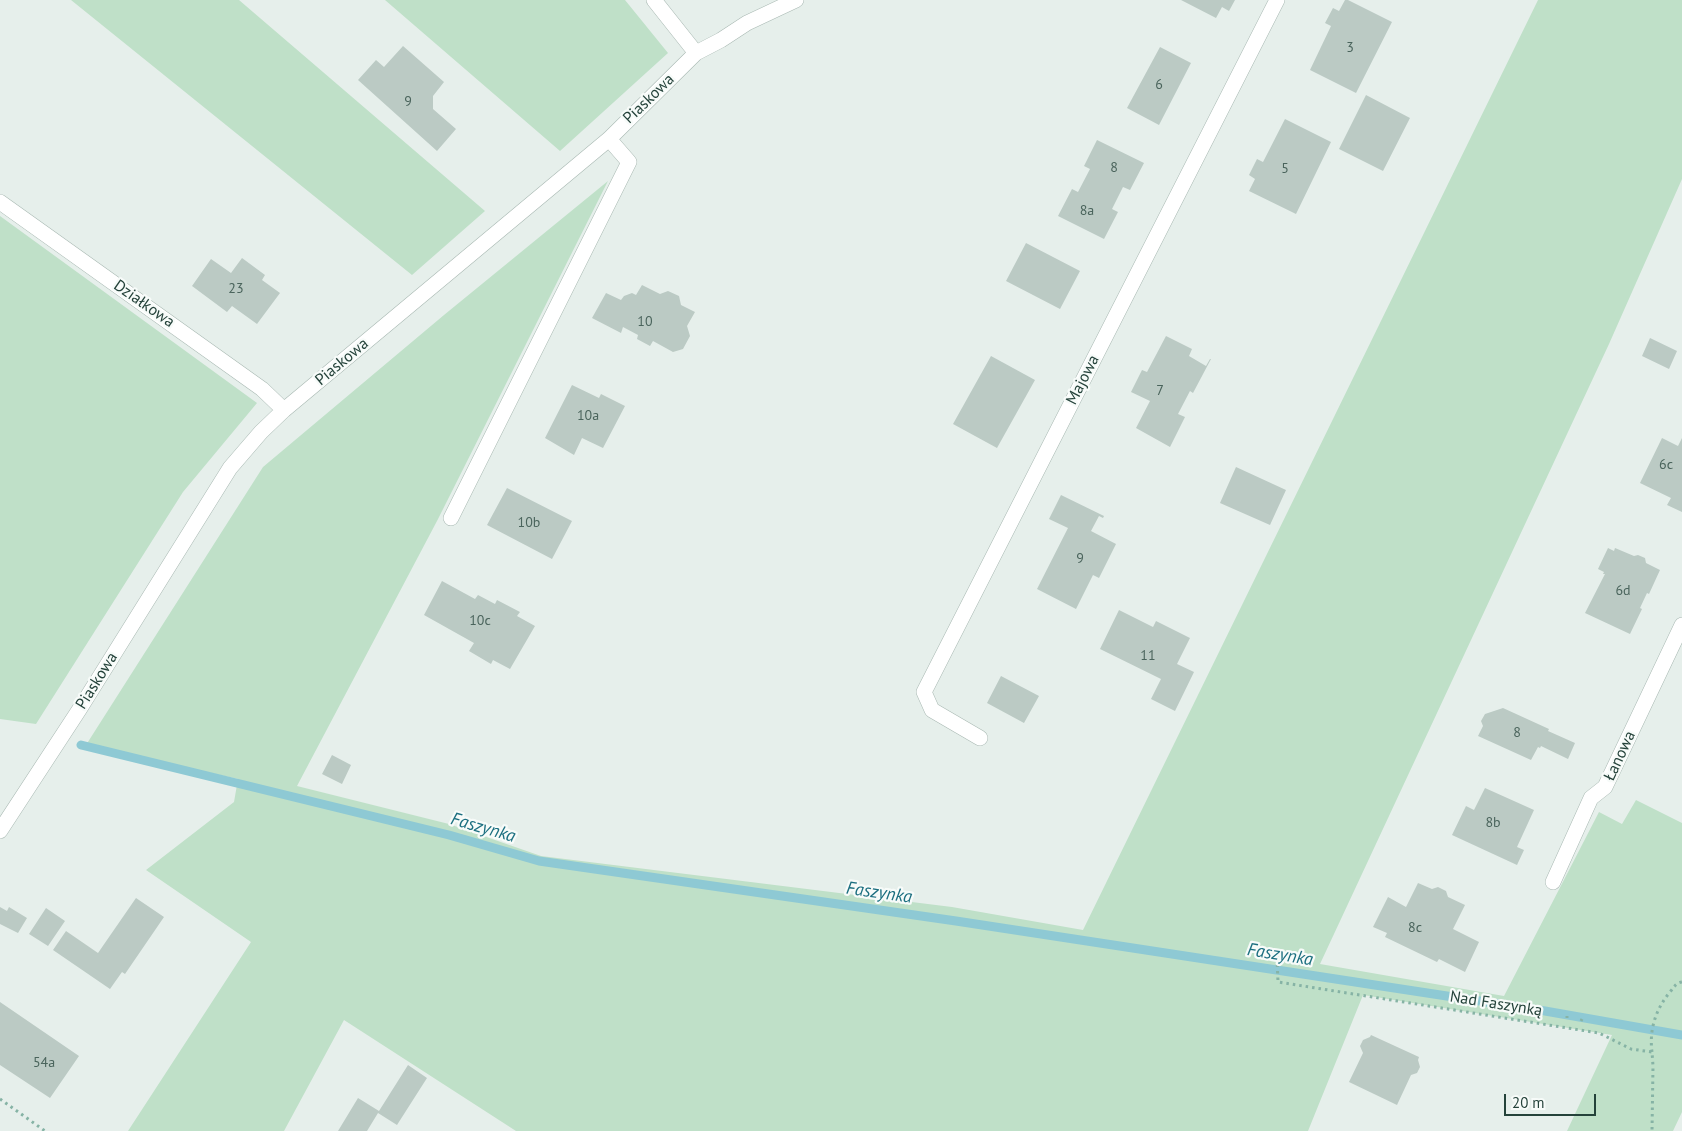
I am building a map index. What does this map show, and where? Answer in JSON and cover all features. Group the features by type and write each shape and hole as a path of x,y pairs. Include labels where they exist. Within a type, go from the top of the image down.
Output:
{"street":[{"path":"654,0 696,53"},
{"name":"Piaskowa","path":"0,830 79,710 230,468 261,432 284,410 609,139 696,53 747,23 796,0"},
{"name":"Majowa","path":"980,738 932,710 924,692 1277,0"},
{"path":"451,518 630,162 609,139"},
{"name":"Działkowa","path":"0,202 262,389 284,410"},
{"name":"Łanowa","path":"1553,882 1590,798 1605,787 1682,625"}],"path":[{"name":"Nad Faszynką","path":"1277,958 1278,982 1598,1033 1631,1048 1652,1052"},
{"path":"1652,1131 1653,1066 1650,1041 1654,1020 1663,1000 1678,983 1682,982"},
{"path":"0,1099 45,1131"}],"green space":[{"path":"71,0 239,0 485,211 412,275"},
{"path":"385,0 625,0 668,53 560,151"},
{"path":"1538,0 1682,0 1682,179 1609,344 1320,964 1504,996 1599,812 1622,824 1636,800 1682,823 1682,1112 1673,1131 1567,1131 1612,1035 1363,995 1308,1131 516,1131 344,1020 284,1131 128,1131 251,942 146,870 234,802 238,779 86,745 263,467 444,315 608,181 437,521 297,786 449,824 541,856 952,907 1083,930"},
{"path":"0,216 257,403 183,492 36,724 0,719"}],"building":[{"path":"1181,0 1235,0 1229,11 1222,7 1216,18"},
{"path":"1345,0 1392,22 1356,93 1310,70 1331,26 1325,23 1333,8 1339,11"},
{"path":"403,46 444,82 433,96 433,109 456,129 437,151 358,80 376,60 384,67"},
{"path":"1160,47 1191,63 1159,125 1127,108"},
{"path":"1366,95 1410,118 1383,171 1339,149"},
{"path":"1285,119 1331,142 1296,214 1249,191 1255,179 1249,175 1257,159 1263,162"},
{"path":"1097,140 1144,163 1130,190 1123,187 1112,209 1118,212 1104,239 1058,216 1072,189 1078,192 1090,169 1084,166"},
{"path":"1026,243 1080,271 1060,309 1006,281"},
{"path":"242,258 265,275 262,280 280,293 257,324 232,306 227,312 192,286 211,259 231,273"},
{"path":"642,285 660,294 668,291 679,296 681,305 695,312 687,326 690,336 683,349 673,352 653,341 650,346 637,339 638,335 623,327 621,333 592,318 606,293 621,300 624,296 632,293 636,295"},
{"path":"1166,336 1192,349 1189,356 1206,366 1211,359 1193,393 1190,391 1178,414 1185,417 1170,447 1136,428 1150,401 1131,392 1142,370 1147,372"},
{"path":"1650,338 1677,351 1669,369 1642,356"},
{"path":"991,356 1035,380 997,448 953,424"},
{"path":"572,385 599,398 601,394 625,406 603,448 582,438 574,455 545,438"},
{"path":"1662,438 1678,446 1682,438 1682,512 1667,505 1671,498 1640,483"},
{"path":"1236,467 1286,490 1270,525 1220,503"},
{"path":"507,488 572,521 552,559 487,525"},
{"path":"1061,495 1104,516 1103,518 1099,516 1091,531 1116,544 1099,578 1093,575 1076,609 1037,589 1068,528 1049,519"},
{"path":"1608,548 1614,551 1615,548 1634,556 1638,555 1645,558 1646,563 1660,570 1649,594 1647,593 1640,608 1642,609 1630,634 1585,613 1605,574 1598,569"},
{"path":"442,581 475,599 478,595 495,604 497,600 520,612 517,616 535,626 510,669 493,660 491,664 469,651 474,643 424,615"},
{"path":"1119,610 1153,627 1156,621 1190,638 1177,664 1194,672 1175,711 1151,699 1161,679 1100,649"},
{"path":"1001,676 1039,696 1024,723 987,703"},
{"path":"1503,708 1575,743 1568,759 1541,746 1540,748 1538,747 1531,760 1478,736 1483,726 1481,721 1485,714"},
{"path":"332,755 351,765 342,784 322,774"},
{"path":"1485,788 1534,810 1517,847 1524,850 1517,865 1452,835 1466,806 1474,810"},
{"path":"1418,883 1432,889 1438,887 1446,891 1448,897 1465,905 1453,929 1479,942 1465,972 1439,959 1437,962 1385,937 1387,933 1373,927 1388,897 1406,907"},
{"path":"136,898 164,917 125,974 122,972 110,989 53,950 66,931 98,953"},
{"path":"0,907 7,911 9,907 27,918 18,933 0,924"},
{"path":"46,908 65,921 48,946 29,934"},
{"path":"0,1002 79,1056 50,1098 0,1065"},
{"path":"1371,1035 1419,1057 1420,1067 1417,1073 1411,1075 1397,1105 1349,1082 1363,1053 1360,1046 1363,1040"},
{"path":"408,1065 427,1078 397,1125 378,1113 367,1131 338,1131 358,1098 379,1111"}],"waterway":[{"name":"Faszynka","path":"81,745 449,835 539,861 956,921 1545,1011 1682,1035"}]}
